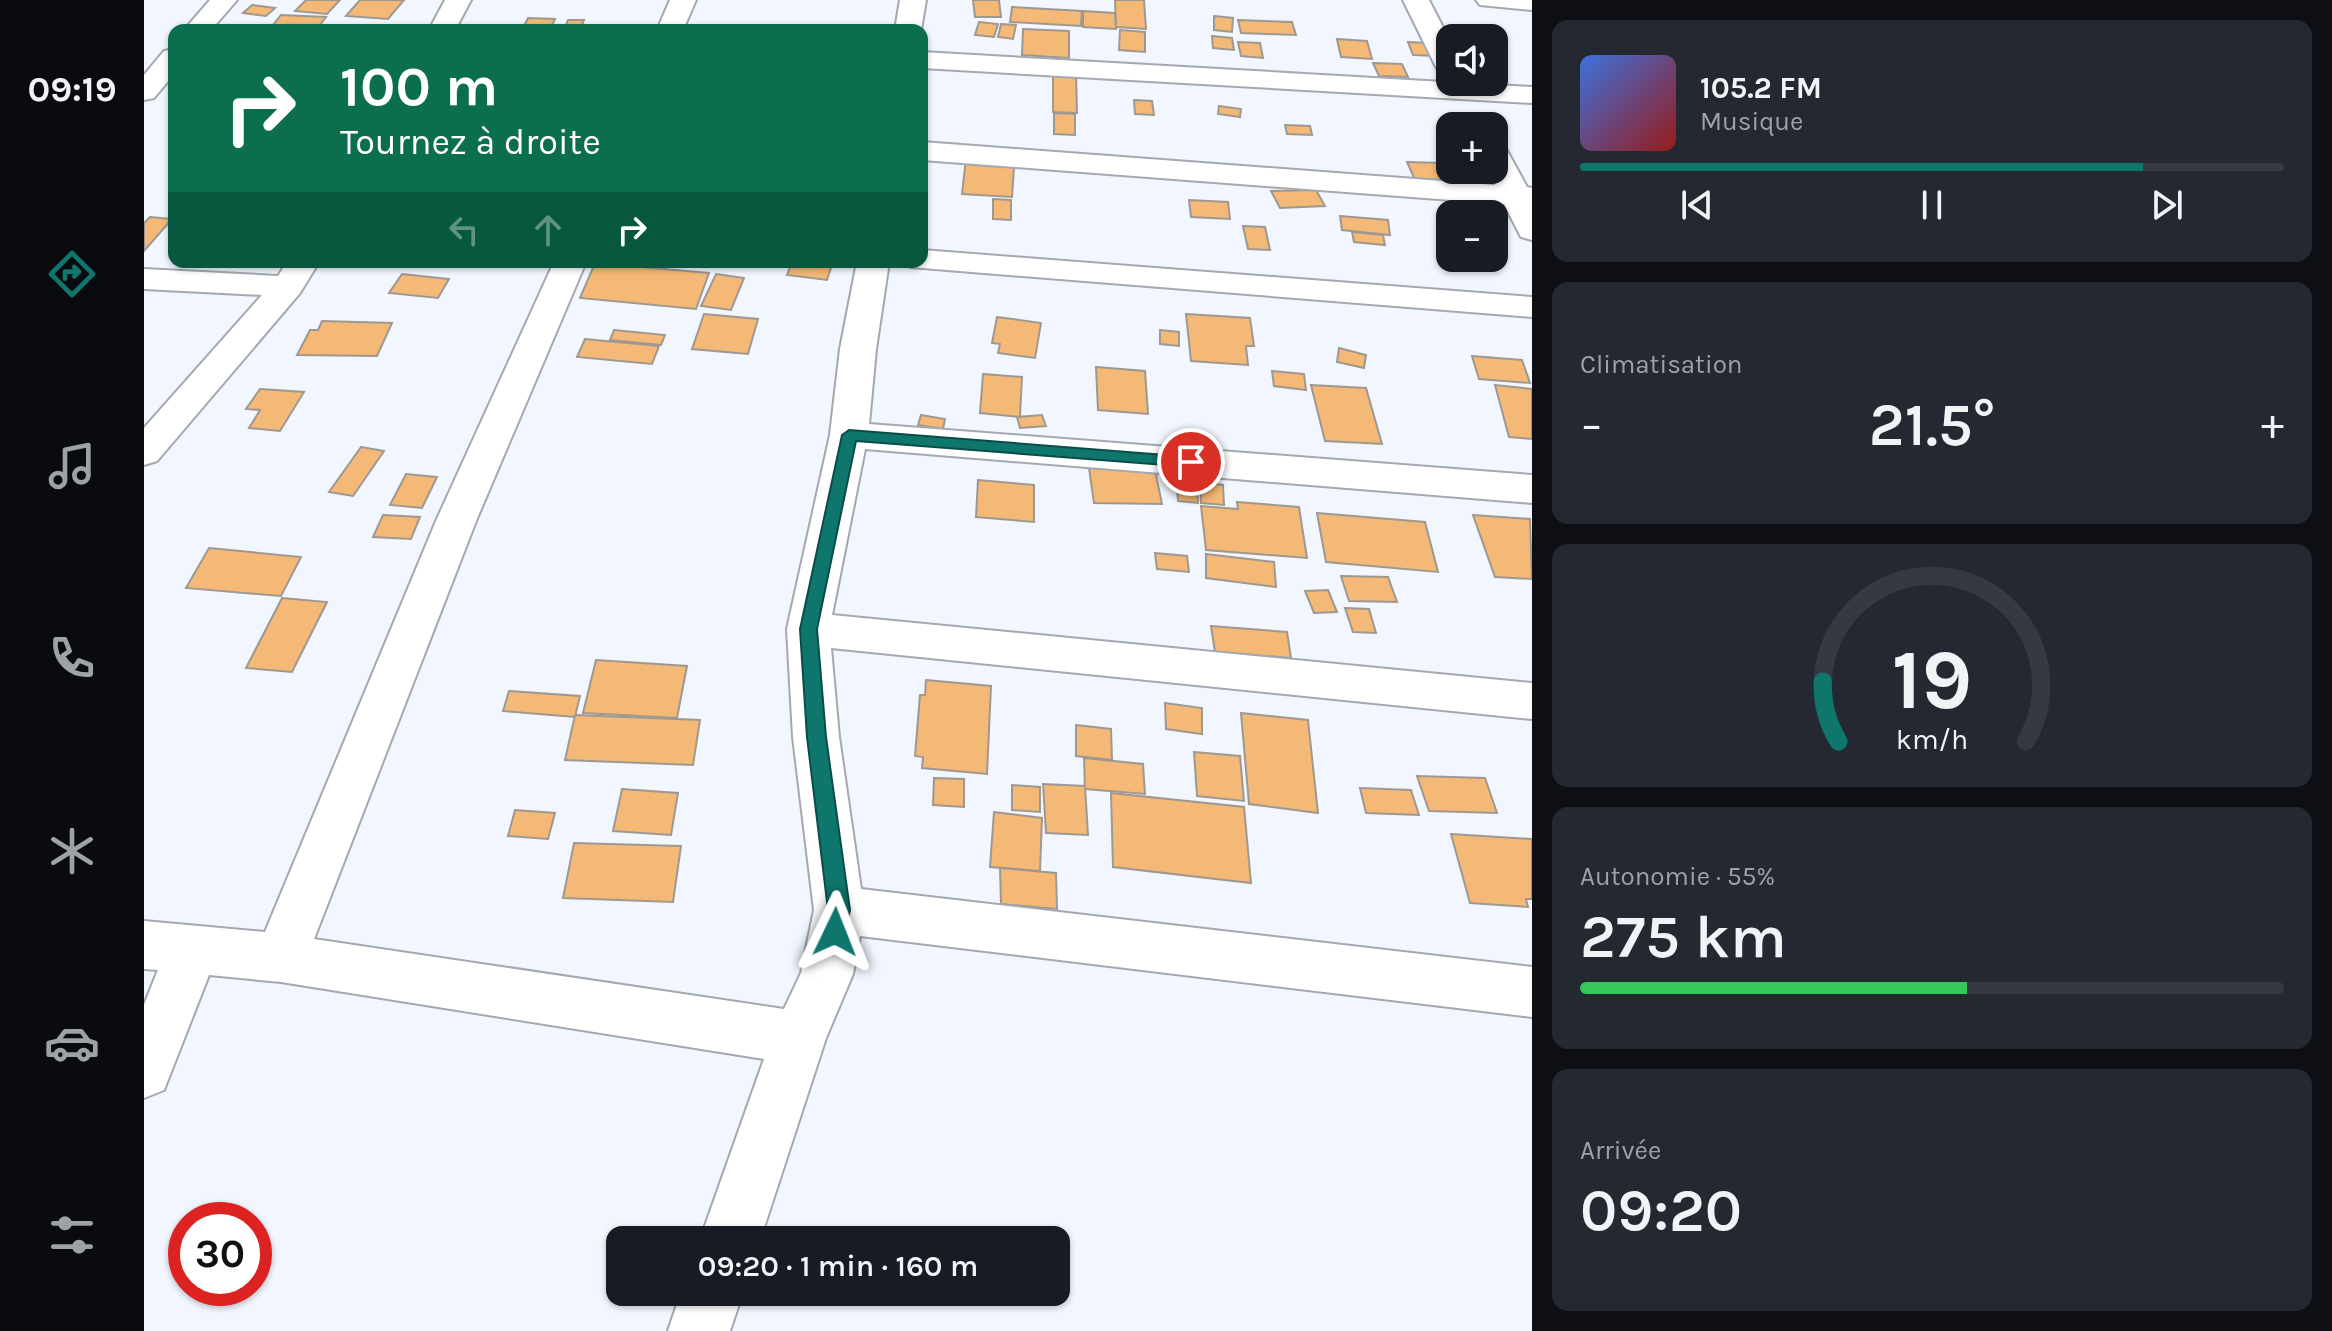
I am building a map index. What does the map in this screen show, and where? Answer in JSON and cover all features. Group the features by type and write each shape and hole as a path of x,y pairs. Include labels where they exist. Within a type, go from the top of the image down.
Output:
{"street":[{"path":"202,24 224,0"},
{"path":"445,24 458,0"},
{"path":"673,24 683,0"},
{"path":"909,24 913,0"},
{"path":"1416,0 1436,40"},
{"path":"1489,0 1532,2"},
{"path":"928,60 1436,88"},
{"path":"144,92 168,64"},
{"path":"1508,93 1532,95"},
{"path":"928,151 1525,196"},
{"path":"1508,171 1525,196 1532,230"},
{"path":"928,260 1532,307"},
{"path":"281,958 434,570 500,414 567,268"},
{"path":"735,1226 799,1038 827,974 839,910 816,737 808,629 849,435 858,349 872,268"},
{"path":"144,279 296,274"},
{"path":"144,452 296,274"},
{"path":"849,435 1532,489"},
{"path":"808,629 1532,701"},
{"path":"839,910 1532,992"},
{"path":"144,1071 168,947 281,958 799,1038"},
{"path":"699,1331 707,1306"}],"building":[{"path":"306,0 340,0 327,14 295,11"},
{"path":"360,0 404,0 388,19 346,16"},
{"path":"973,0 999,0 1001,17 975,17"},
{"path":"1115,0 1144,0 1146,29 1116,27"},
{"path":"252,5 275,8 266,16 243,13"},
{"path":"1012,7 1082,11 1081,26 1010,22"},
{"path":"1083,11 1115,13 1116,29 1083,27"},
{"path":"281,15 326,17 321,24 274,24"},
{"path":"1214,16 1233,18 1232,32 1214,30"},
{"path":"528,18 555,19 553,24 525,24"},
{"path":"568,20 584,20 582,24 566,24"},
{"path":"1238,20 1292,22 1296,35 1241,33"},
{"path":"979,22 998,24 994,37 975,35"},
{"path":"1001,24 1016,25 1013,39 998,37"},
{"path":"1023,29 1069,31 1069,58 1022,55"},
{"path":"1120,30 1145,32 1145,52 1119,50"},
{"path":"1212,36 1232,38 1234,50 1213,48"},
{"path":"1337,39 1367,41 1372,59 1341,57"},
{"path":"1238,42 1260,43 1263,58 1241,56"},
{"path":"1408,42 1429,43 1435,56 1413,55"},
{"path":"1373,63 1402,64 1408,77 1379,76"},
{"path":"1053,71 1076,72 1077,113 1053,112"},
{"path":"1134,100 1152,101 1154,115 1135,114"},
{"path":"1219,106 1241,109 1240,117 1218,114"},
{"path":"1054,113 1075,114 1075,135 1054,134"},
{"path":"1285,125 1310,126 1312,135 1287,134"},
{"path":"967,149 1015,152 1012,197 962,194"},
{"path":"1407,162 1436,163 1436,183 1416,182"},
{"path":"1316,190 1325,206 1280,208 1271,191"},
{"path":"993,199 1011,200 1011,220 993,219"},
{"path":"1189,200 1228,202 1230,219 1191,217"},
{"path":"1340,216 1388,220 1390,235 1342,230"},
{"path":"150,217 168,219 168,224 144,251 144,223"},
{"path":"1243,226 1265,227 1270,250 1248,249"},
{"path":"1352,232 1383,235 1385,245 1354,242"},
{"path":"593,268 652,268 709,273 696,309 580,298"},
{"path":"790,268 831,268 827,280 787,275"},
{"path":"402,274 449,279 438,298 389,293"},
{"path":"716,274 744,278 731,310 701,306"},
{"path":"704,314 758,319 748,354 692,349"},
{"path":"1186,314 1250,318 1254,346 1246,346 1248,365 1191,361"},
{"path":"997,317 1041,323 1035,358 998,353 1000,344 992,343"},
{"path":"322,321 392,323 377,356 297,355 310,330 318,330"},
{"path":"614,330 665,335 661,345 610,340"},
{"path":"1160,330 1179,332 1179,346 1160,344"},
{"path":"585,339 659,346 652,364 577,357"},
{"path":"1339,348 1366,355 1364,368 1337,362"},
{"path":"1472,356 1522,360 1530,383 1479,379"},
{"path":"1096,367 1145,371 1148,414 1098,410"},
{"path":"1272,371 1304,374 1306,390 1274,386"},
{"path":"983,374 1022,377 1020,417 980,413"},
{"path":"1311,385 1366,388 1382,444 1325,441"},
{"path":"1495,385 1532,389 1532,439 1509,437"},
{"path":"260,389 304,392 280,431 249,428 260,410 246,409"},
{"path":"921,415 945,419 943,429 918,425"},
{"path":"1042,415 1046,426 1020,428 1017,417"},
{"path":"361,447 384,451 353,496 329,492"},
{"path":"1089,468 1155,470 1162,504 1094,503"},
{"path":"406,474 437,477 422,508 390,505"},
{"path":"1176,477 1196,478 1198,503 1178,501"},
{"path":"978,480 1034,485 1034,522 976,517"},
{"path":"1200,482 1223,485 1224,505 1201,503"},
{"path":"1237,502 1299,507 1307,558 1206,550 1201,506 1238,509"},
{"path":"1317,513 1425,522 1438,572 1326,562"},
{"path":"383,515 420,517 411,539 373,537"},
{"path":"1473,515 1530,519 1532,579 1495,577"},
{"path":"209,548 301,557 281,596 186,588"},
{"path":"1155,553 1187,556 1189,572 1157,569"},
{"path":"1206,554 1274,562 1276,587 1206,578"},
{"path":"1341,576 1388,577 1397,602 1349,601"},
{"path":"1328,590 1337,612 1314,613 1305,591"},
{"path":"282,598 327,602 292,672 246,668"},
{"path":"1345,608 1369,609 1376,633 1353,632"},
{"path":"1211,626 1287,632 1291,658 1215,652"},
{"path":"596,660 687,666 677,718 583,713"},
{"path":"926,680 991,686 987,774 922,768 923,757 915,756 920,695 925,695"},
{"path":"509,691 580,696 575,717 503,711"},
{"path":"1165,703 1202,708 1202,734 1166,729"},
{"path":"1241,713 1308,720 1318,813 1249,804"},
{"path":"575,715 700,720 693,765 565,760"},
{"path":"1076,725 1111,729 1112,760 1076,756"},
{"path":"1194,752 1240,756 1244,801 1197,796"},
{"path":"1084,758 1143,764 1145,794 1085,789"},
{"path":"1417,776 1485,778 1497,813 1429,811"},
{"path":"934,778 964,779 964,807 933,805"},
{"path":"1043,784 1085,786 1088,835 1046,833"},
{"path":"1012,785 1040,787 1040,812 1012,810"},
{"path":"1360,788 1411,790 1419,815 1366,813"},
{"path":"622,789 678,793 671,835 613,831"},
{"path":"1111,793 1244,807 1251,883 1113,867"},
{"path":"515,810 555,813 548,839 508,836"},
{"path":"994,812 1042,818 1040,871 990,867"},
{"path":"1451,834 1532,839 1532,899 1526,899 1528,907 1470,903"},
{"path":"574,843 681,846 673,902 563,898"},
{"path":"1000,868 1056,873 1057,909 1001,904"}],"route":[{"path":"835,932 839,910 816,737 808,629 849,435 1191,462"}]}
